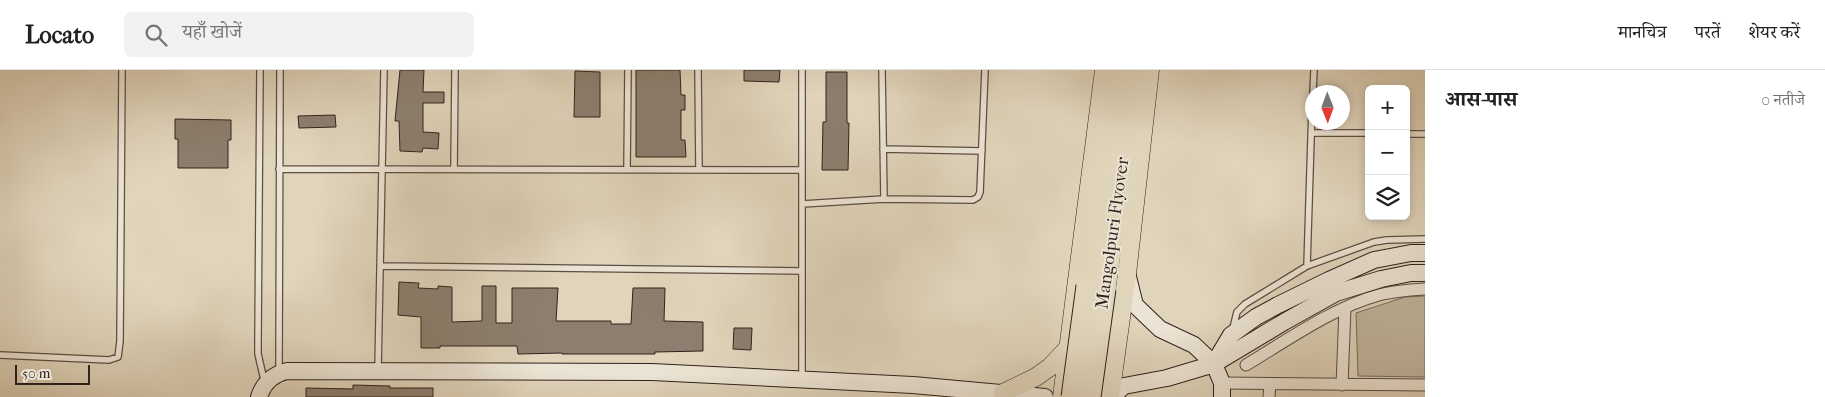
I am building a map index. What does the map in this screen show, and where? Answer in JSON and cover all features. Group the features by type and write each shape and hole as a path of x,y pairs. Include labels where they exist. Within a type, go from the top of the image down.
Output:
{"highway":[{"name":"Mangolpuri Flyover","path":"1072,397 1116,70"},
{"name":"Mangolpuri Flyover","path":"1090,397 1135,70"}],"main road":[{"path":"1062,397 1104,70"},
{"path":"1111,397 1150,70"},
{"path":"1076,288 1081,300 1088,306 1105,310 1121,292 1127,274"},
{"path":"1005,395 1050,367 1068,348"}],"street":[{"path":"1214,364 1231,335 1256,317 1278,305 1374,260 1411,253 1425,253"},
{"path":"1111,397 1124,386 1167,378 1214,364 1284,322 1336,294 1381,279 1411,273 1425,273"},
{"path":"1127,274 1135,305 1160,329 1194,345 1214,364 1222,390 1270,384 1419,389"},
{"path":"1246,365 1302,331 1345,308 1378,295 1403,290 1425,289"},
{"path":"1342,385 1345,308"},
{"path":"262,391 279,373 287,371 652,372 912,385 1005,395 1045,397"},
{"path":"1270,384 1270,397"}],"lane":[{"path":"0,355 110,360 118,357 120,340 122,70"},
{"path":"260,70 258,354 262,391"},
{"path":"279,373 280,70"},
{"path":"378,371 384,70"},
{"path":"454,70 454,169"},
{"path":"627,170 628,70"},
{"path":"698,70 699,170"},
{"path":"802,70 802,379"},
{"path":"882,70 884,199"},
{"path":"802,204 884,199 973,200 978,197 980,192 985,70"},
{"path":"1313,85 1314,70"},
{"path":"1307,266 1312,132 1365,133"},
{"path":"1410,134 1425,134"},
{"path":"883,149 982,151"},
{"path":"279,169 802,170"},
{"path":"1231,335 1238,312 1245,304 1307,266 1374,242 1425,239"},
{"path":"381,266 802,271"}],"shaded area":[{"path":"1425,296 1425,377 1358,376 1356,313 1405,297"}],"building":[{"path":"400,70 424,70 423,92 444,92 444,103 423,103 423,132 439,133 438,149 423,148 422,152 400,151 399,121 395,121"},
{"path":"636,70 680,70 681,95 685,95 685,110 681,110 681,140 685,140 686,157 636,157"},
{"path":"744,70 780,70 779,82 744,81"},
{"path":"575,71 600,72 600,117 574,117"},
{"path":"826,72 847,72 848,170 822,170 823,122 826,122"},
{"path":"335,115 336,127 299,128 298,116"},
{"path":"175,119 231,120 231,140 228,140 228,168 178,168 178,139 175,139"},
{"path":"399,282 419,283 418,288 438,289 438,286 452,287 452,322 482,321 482,286 496,286 496,323 512,323 512,288 558,288 556,321 611,321 611,324 631,324 633,288 665,288 664,321 703,322 703,351 655,352 655,354 518,354 517,346 440,346 440,348 421,348 421,317 398,315"},
{"path":"734,328 752,328 751,350 733,349"},
{"path":"353,385 390,386 390,388 433,388 433,397 306,397 306,388 353,389"}]}
